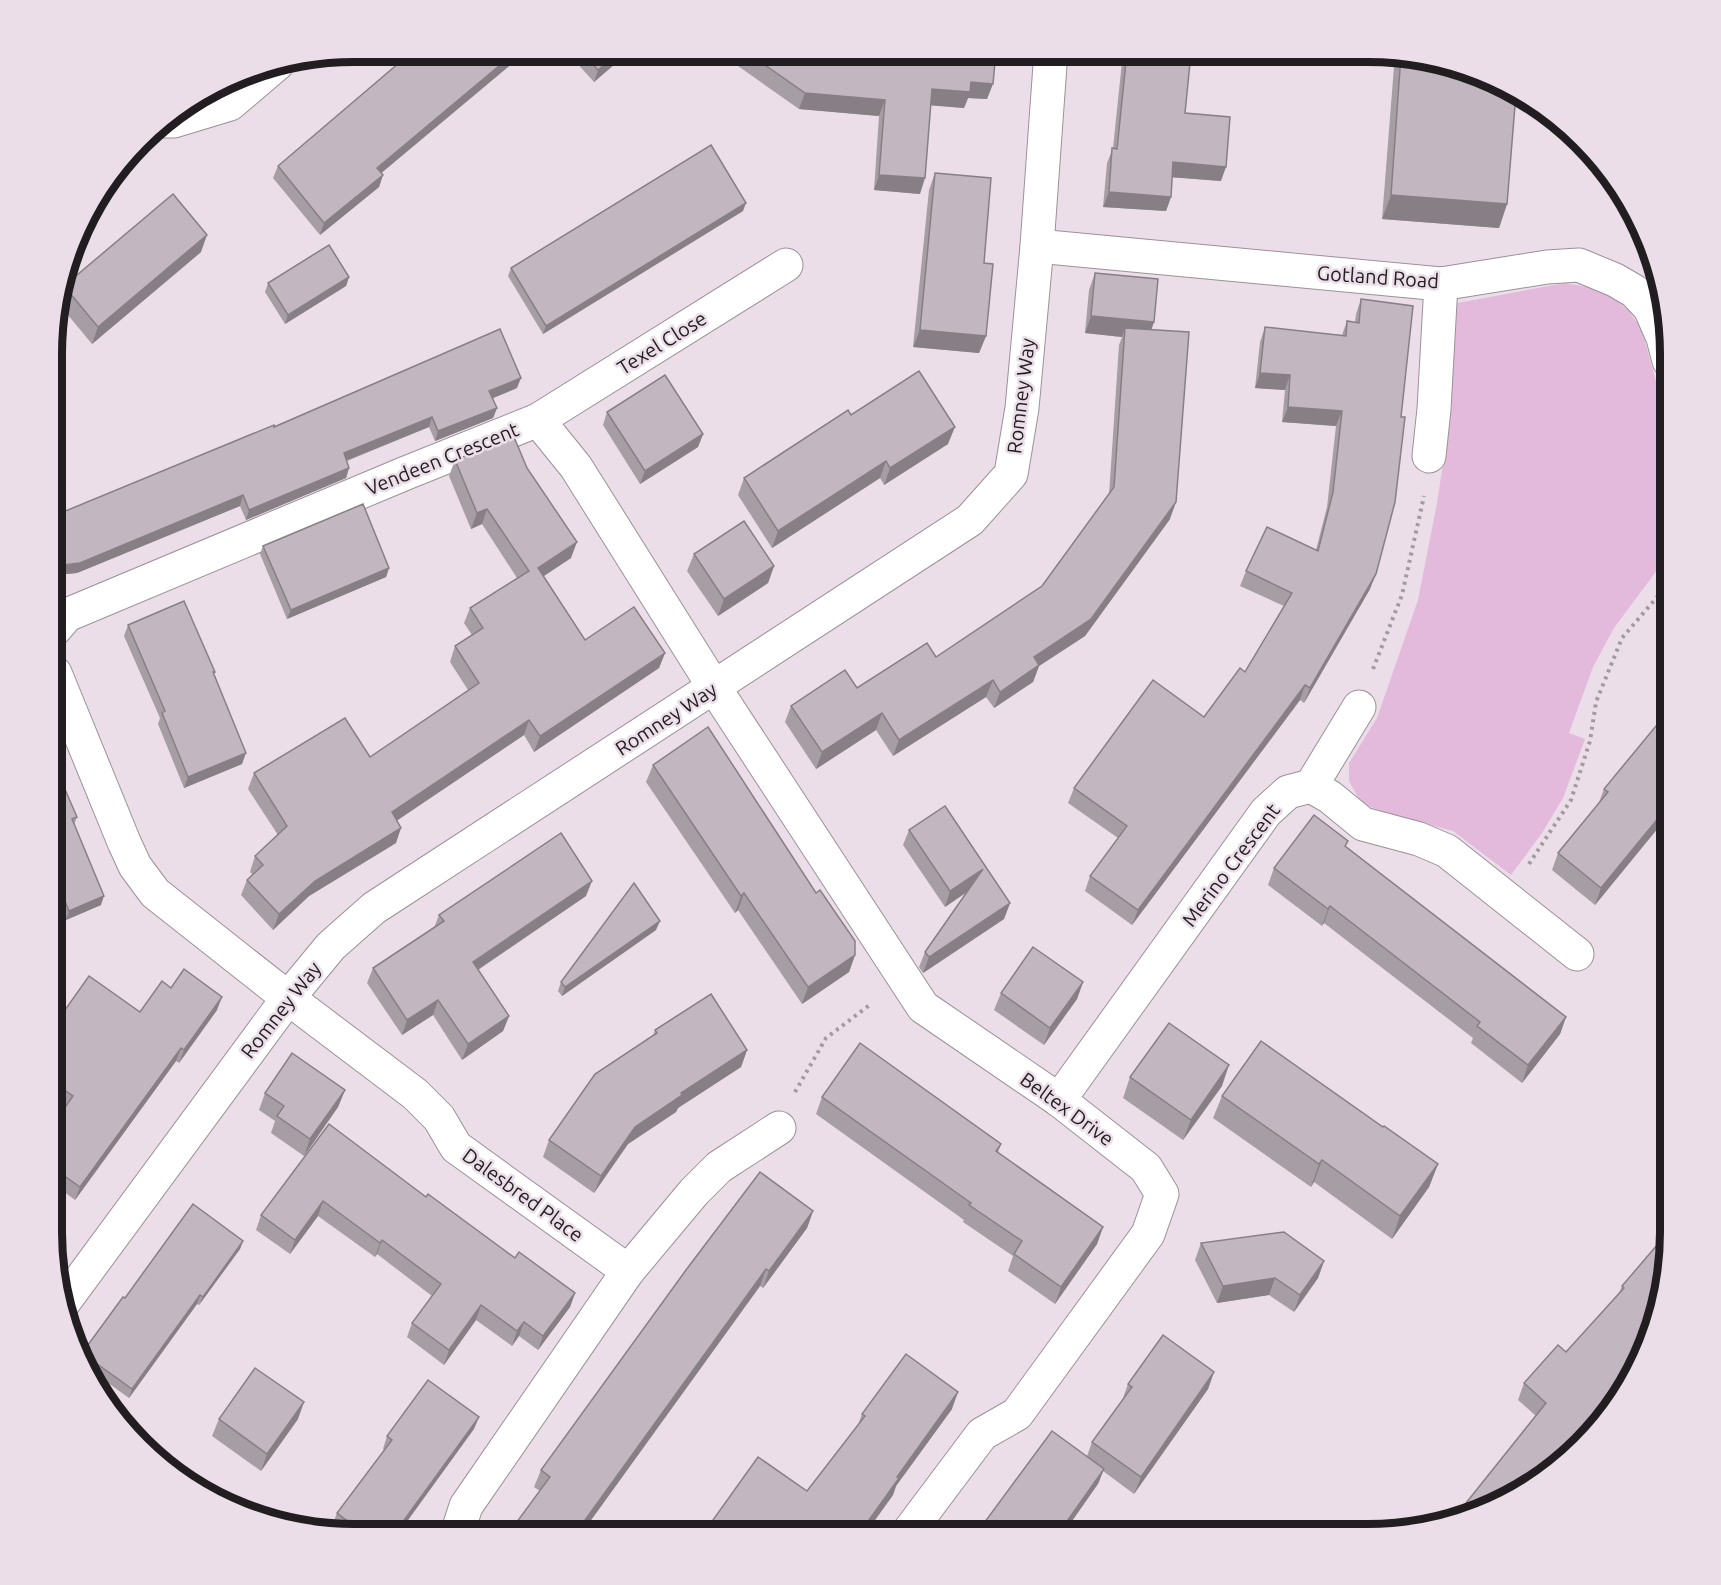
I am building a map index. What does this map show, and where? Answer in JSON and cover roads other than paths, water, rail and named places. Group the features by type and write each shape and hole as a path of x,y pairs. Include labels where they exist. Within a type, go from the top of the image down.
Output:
{"street":[{"name":"Romney Way","path":"68,1295 288,998 331,946 374,908 970,520 1011,474 1022,408 1051,62"},
{"path":"180,119 230,104 263,76"},
{"name":"Gotland Road","path":"1037,246 1441,284 1547,267 1579,265 1615,280 1634,291 1650,308 1658,327"},
{"name":"Texel Close","path":"538,420 786,265"},
{"path":"1429,456 1441,284"},
{"name":"Vendeen Crescent","path":"62,621 67,615 538,420 576,467 714,687"},
{"name":"Beltex Drive","path":"714,687 923,1007 1059,1100 1146,1168 1162,1194 1149,1234 1017,1414 982,1434 914,1524"},
{"path":"62,690 124,842 155,893 288,998"},
{"path":"1359,706 1311,786 1330,796 1363,824 1419,839 1447,851 1577,954"},
{"name":"Merino Crescent","path":"1059,1100 1266,812 1288,792 1311,786"},
{"name":"Dalesbred Place","path":"288,998 415,1094 439,1118 456,1147 628,1271"},
{"path":"460,1524 466,1506 628,1271 694,1192 719,1167 779,1128"}]}
